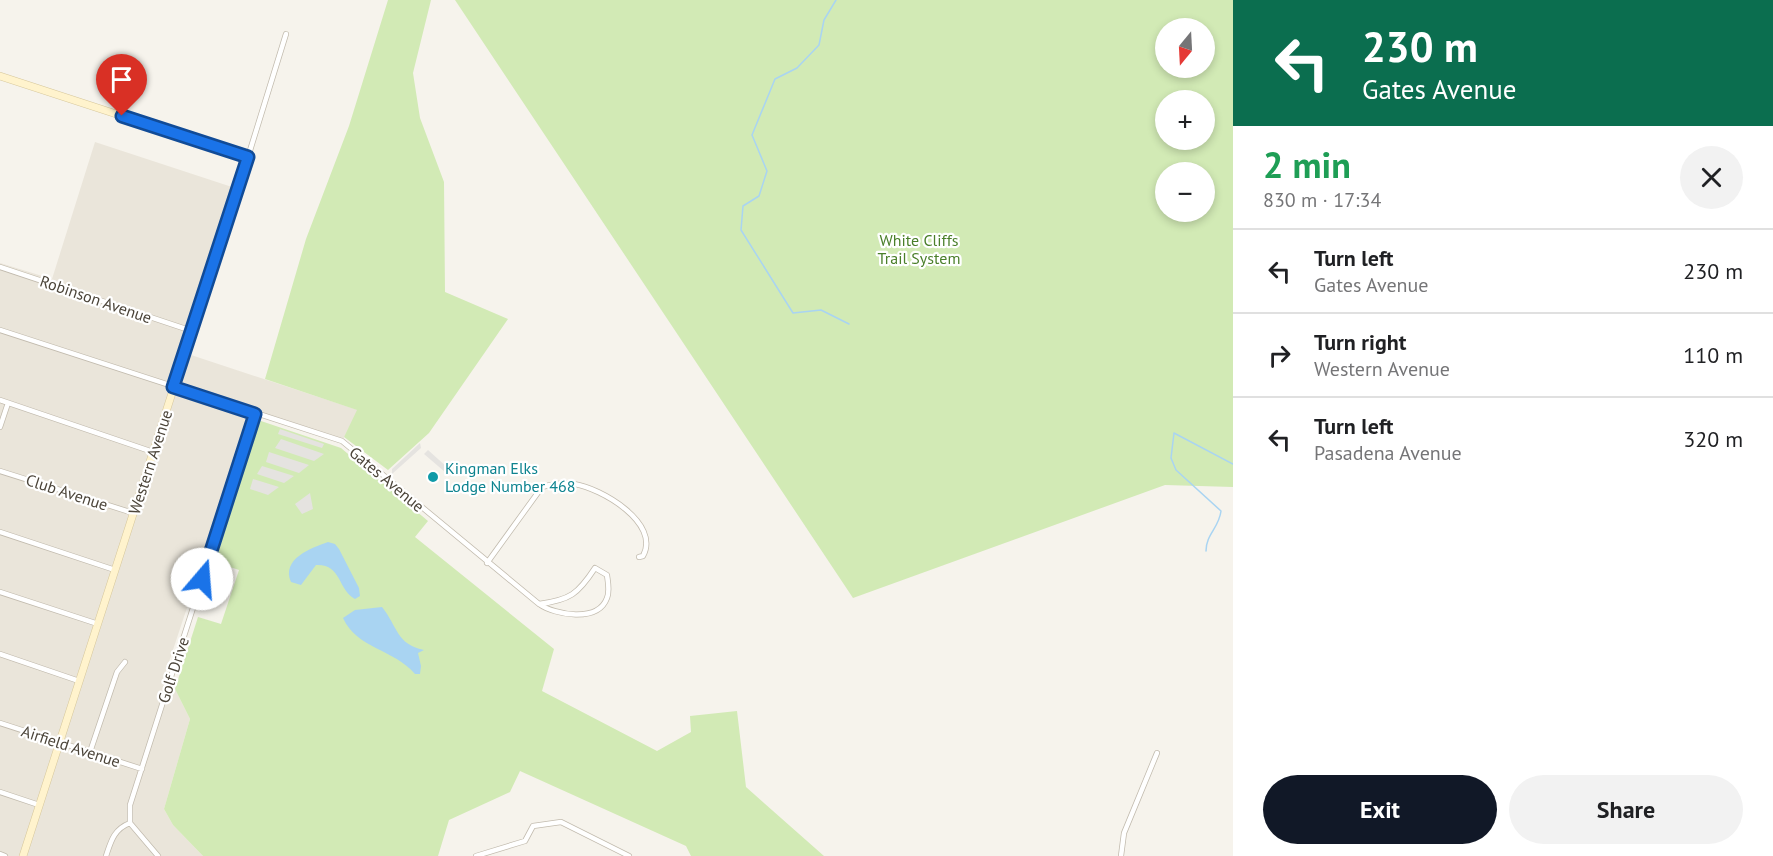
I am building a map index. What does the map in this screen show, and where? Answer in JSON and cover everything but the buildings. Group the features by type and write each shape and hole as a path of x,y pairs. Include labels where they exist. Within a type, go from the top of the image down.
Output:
{"street":[{"name":"Western Avenue","path":"23,856 286,34"},
{"path":"0,76 248,157"},
{"name":"Robinson Avenue","path":"0,267 192,331"},
{"name":"Gates Avenue","path":"0,330 342,441 539,604"},
{"path":"0,400 153,452"},
{"path":"0,427 8,403"},
{"name":"Golf Drive","path":"130,823 130,805 255,414"},
{"name":"Club Avenue","path":"0,471 134,513"},
{"path":"487,563 542,487 561,483 601,491 644,529 648,540 646,551 639,557"},
{"path":"0,532 115,570"},
{"path":"595,568 607,575 608,597 603,605 595,610 561,613 539,604 574,595 595,568"},
{"path":"0,592 98,624"},
{"path":"0,654 80,681"},
{"path":"90,752 117,672 125,662"},
{"name":"Airfield Avenue","path":"0,723 142,769"},
{"path":"1121,856 1124,833 1157,753"},
{"path":"0,792 39,805"},
{"path":"476,856 525,841 532,826 561,822 629,856"},
{"path":"106,856 113,836 120,827 130,823 158,856"},
{"path":"0,854 5,856"}],"shaded area":[{"path":"95,142 235,188 182,352 358,410 341,443 252,412 163,680 175,689 190,719 164,809 173,825 203,856 0,856 0,263 52,279"},
{"path":"280,429 324,444 322,448 278,434"},
{"path":"281,439 324,454 314,461 275,448"},
{"path":"420,443 421,448 392,474 392,469"},
{"path":"428,450 448,468 445,472 424,454"},
{"path":"269,452 309,465 299,473 266,462"},
{"path":"262,466 294,476 284,483 257,474"},
{"path":"253,479 279,487 268,495 250,489"},
{"path":"310,493 313,509 302,514 295,504"}],"green space":[{"path":"388,0 431,0 413,73 420,118 444,182 445,292 508,319 429,433 388,470 344,437 357,410 265,379 306,239 349,126"},
{"name":"White Cliffs Trail System","path":"455,0 1233,0 1233,487 1165,485 853,598"},
{"path":"261,421 341,448 428,521 415,537 554,649 542,691 657,751 691,732 690,716 737,711 746,787 824,856 691,856 686,846 520,771 510,792 449,820 438,856 203,856 173,825 164,809 190,719 175,689 198,617 221,624 239,570 215,562 258,422"}],"water":[{"path":"328,542 335,544 339,549 359,588 360,596 355,599 349,595 331,568 324,566 316,565 301,585 291,582 290,567 294,561 306,551"},
{"path":"382,607 398,634 408,644 424,650 418,653 420,674 415,674 397,659 366,643 349,628 343,618 355,610"}],"waterway":[{"path":"836,0 824,20 819,45 797,68 775,79 752,135 767,171 759,196 743,206 741,230 793,313 821,310 849,324"},
{"path":"1206,551 1208,540 1221,511 1176,470 1171,458 1174,433 1233,464"}],"place":[{"name":"Kingman Elks Lodge Number 468","path":"433,477"}],"route":[{"path":"122,116 248,157 173,387 255,414 202,579"}]}
